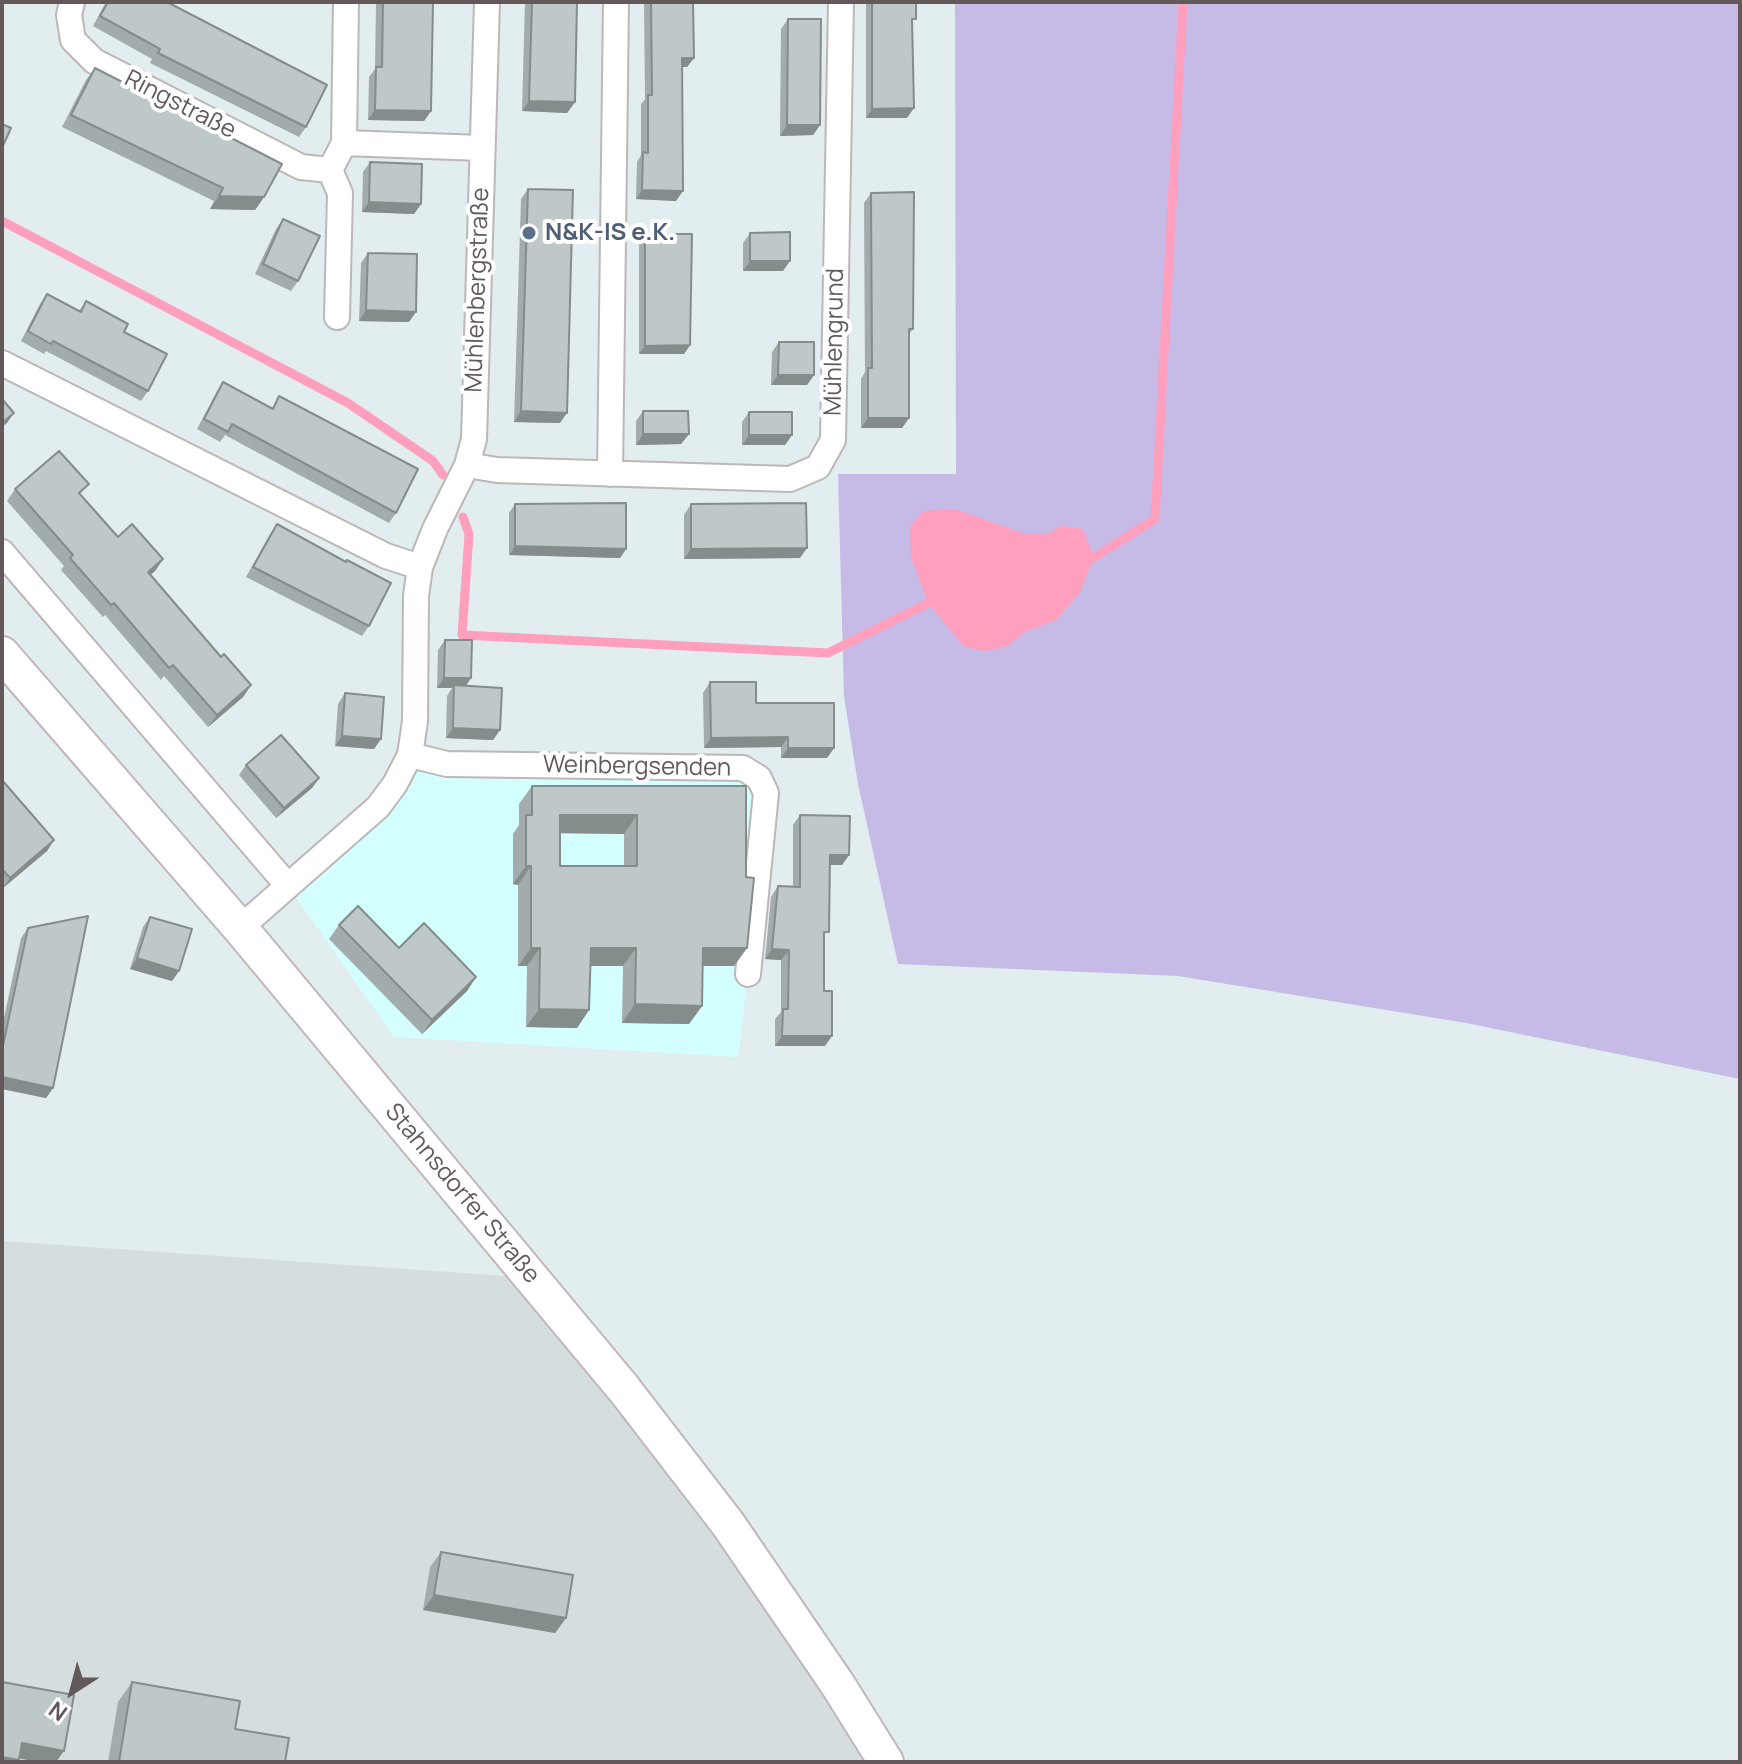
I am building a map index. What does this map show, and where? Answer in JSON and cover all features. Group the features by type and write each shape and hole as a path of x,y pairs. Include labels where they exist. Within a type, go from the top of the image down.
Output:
{"street":[{"name":"Ringstraße","path":"72,2 69,15 73,40 94,61 301,167 330,170"},
{"path":"337,317 340,193 330,170 344,143 346,2"},
{"name":"Mühlenbergstraße","path":"240,928 378,807 395,784 410,755 415,721 416,596 420,567 467,465 474,439 487,2"},
{"path":"610,474 616,2"},
{"name":"Mühlengrund","path":"467,465 497,470 790,479 818,467 833,440 841,2"},
{"path":"344,143 482,148"},
{"path":"2,363 386,556 420,567"},
{"path":"2,552 288,886"},
{"name":"Stahnsdorfer Straße","path":"2,654 240,928 633,1401 728,1524 838,1685 886,1762"},
{"name":"Weinbergsenden","path":"410,755 447,764 743,768 759,778 766,793 748,974"}],"shaded area":[{"path":"955,2 1740,2 1740,1079 1466,1023 1178,976 898,964 858,784 844,696 838,474 956,474"},
{"path":"954,509 1023,533 1048,533 1061,526 1083,529 1094,557 1080,592 1056,620 1025,632 1008,646 986,651 964,647 928,603 911,557 910,526 923,511"},
{"path":"410,755 759,778 748,974 738,1057 394,1037 288,886"},
{"path":"2,1241 507,1276 653,1455 747,1582 782,1602 886,1762 2,1762"}],"building":[{"path":"108,2 167,2 327,85 306,127 158,53 160,49 100,16"},
{"path":"383,2 433,2 431,111 375,110 376,67 382,67"},
{"path":"532,2 577,2 575,102 529,101"},
{"path":"651,2 693,2 694,58 682,58 683,191 642,190 643,152 648,153 648,95 652,95"},
{"path":"872,2 916,2 916,19 912,19 914,108 872,109"},
{"path":"788,19 821,19 820,125 787,125"},
{"path":"95,68 282,164 264,197 219,196 223,188 71,115"},
{"path":"2,124 11,128 2,148"},
{"path":"370,162 422,164 421,204 369,202"},
{"path":"528,189 573,190 567,413 521,411"},
{"path":"914,192 909,418 868,418 868,368 872,368 871,193"},
{"path":"283,219 320,236 298,281 263,264"},
{"path":"790,232 790,261 750,261 750,233"},
{"path":"645,234 692,234 690,345 645,346"},
{"path":"368,253 417,254 416,312 366,310"},
{"path":"47,294 81,312 86,301 128,324 124,332 167,354 148,391 28,331"},
{"path":"779,342 814,342 814,375 778,375"},
{"path":"223,382 273,409 279,396 418,469 396,513 232,424 228,432 204,419"},
{"path":"2,399 14,413 2,423"},
{"path":"643,411 688,411 689,434 643,434"},
{"path":"749,412 792,412 792,435 749,435"},
{"path":"59,451 89,484 79,493 118,537 132,524 163,559 148,572 221,657 224,654 251,685 217,715 173,665 169,668 114,603 111,605 70,558 73,555 15,489"},
{"path":"626,503 626,549 515,546 515,504"},
{"path":"806,503 807,548 691,549 691,504"},
{"path":"277,524 391,583 369,626 253,567"},
{"path":"445,640 472,640 471,678 444,678"},
{"path":"710,682 756,682 756,703 834,703 834,748 788,748 788,737 711,738"},
{"path":"454,685 502,688 500,730 453,728"},
{"path":"345,693 384,697 381,739 342,736"},
{"path":"281,735 319,778 284,808 246,765"},
{"path":"2,780 54,840 10,878 2,869"},
{"path":"532,786 746,786 746,877 754,878 747,948 703,948 702,1006 635,1004 636,948 591,948 589,1010 539,1009 540,948 531,948 531,866 526,866 526,815 532,815","holes":["560,815 637,815 637,866 560,866"]},
{"path":"800,815 850,816 849,855 830,855 829,932 824,932 824,991 832,991 832,1036 782,1036 783,1009 788,1009 789,950 772,949 778,886 800,887"},
{"path":"358,906 399,948 424,923 476,977 432,1020 339,925"},
{"path":"88,916 53,1088 2,1077 2,1050 28,928"},
{"path":"150,917 192,929 179,971 137,958"},
{"path":"441,1552 573,1575 566,1618 434,1595"},
{"path":"2,1682 74,1695 64,1751 22,1743 19,1760 2,1757"},
{"path":"132,1682 240,1701 235,1729 289,1738 285,1762 119,1762"}],"waterway":[{"path":"1085,563 1155,519 1183,2"},
{"path":"2,221 348,403 433,461 443,475"},
{"path":"463,517 469,534 462,635 828,653 939,600"}],"place":[{"name":"N&K-IS e.K.","path":"529,233"}]}
